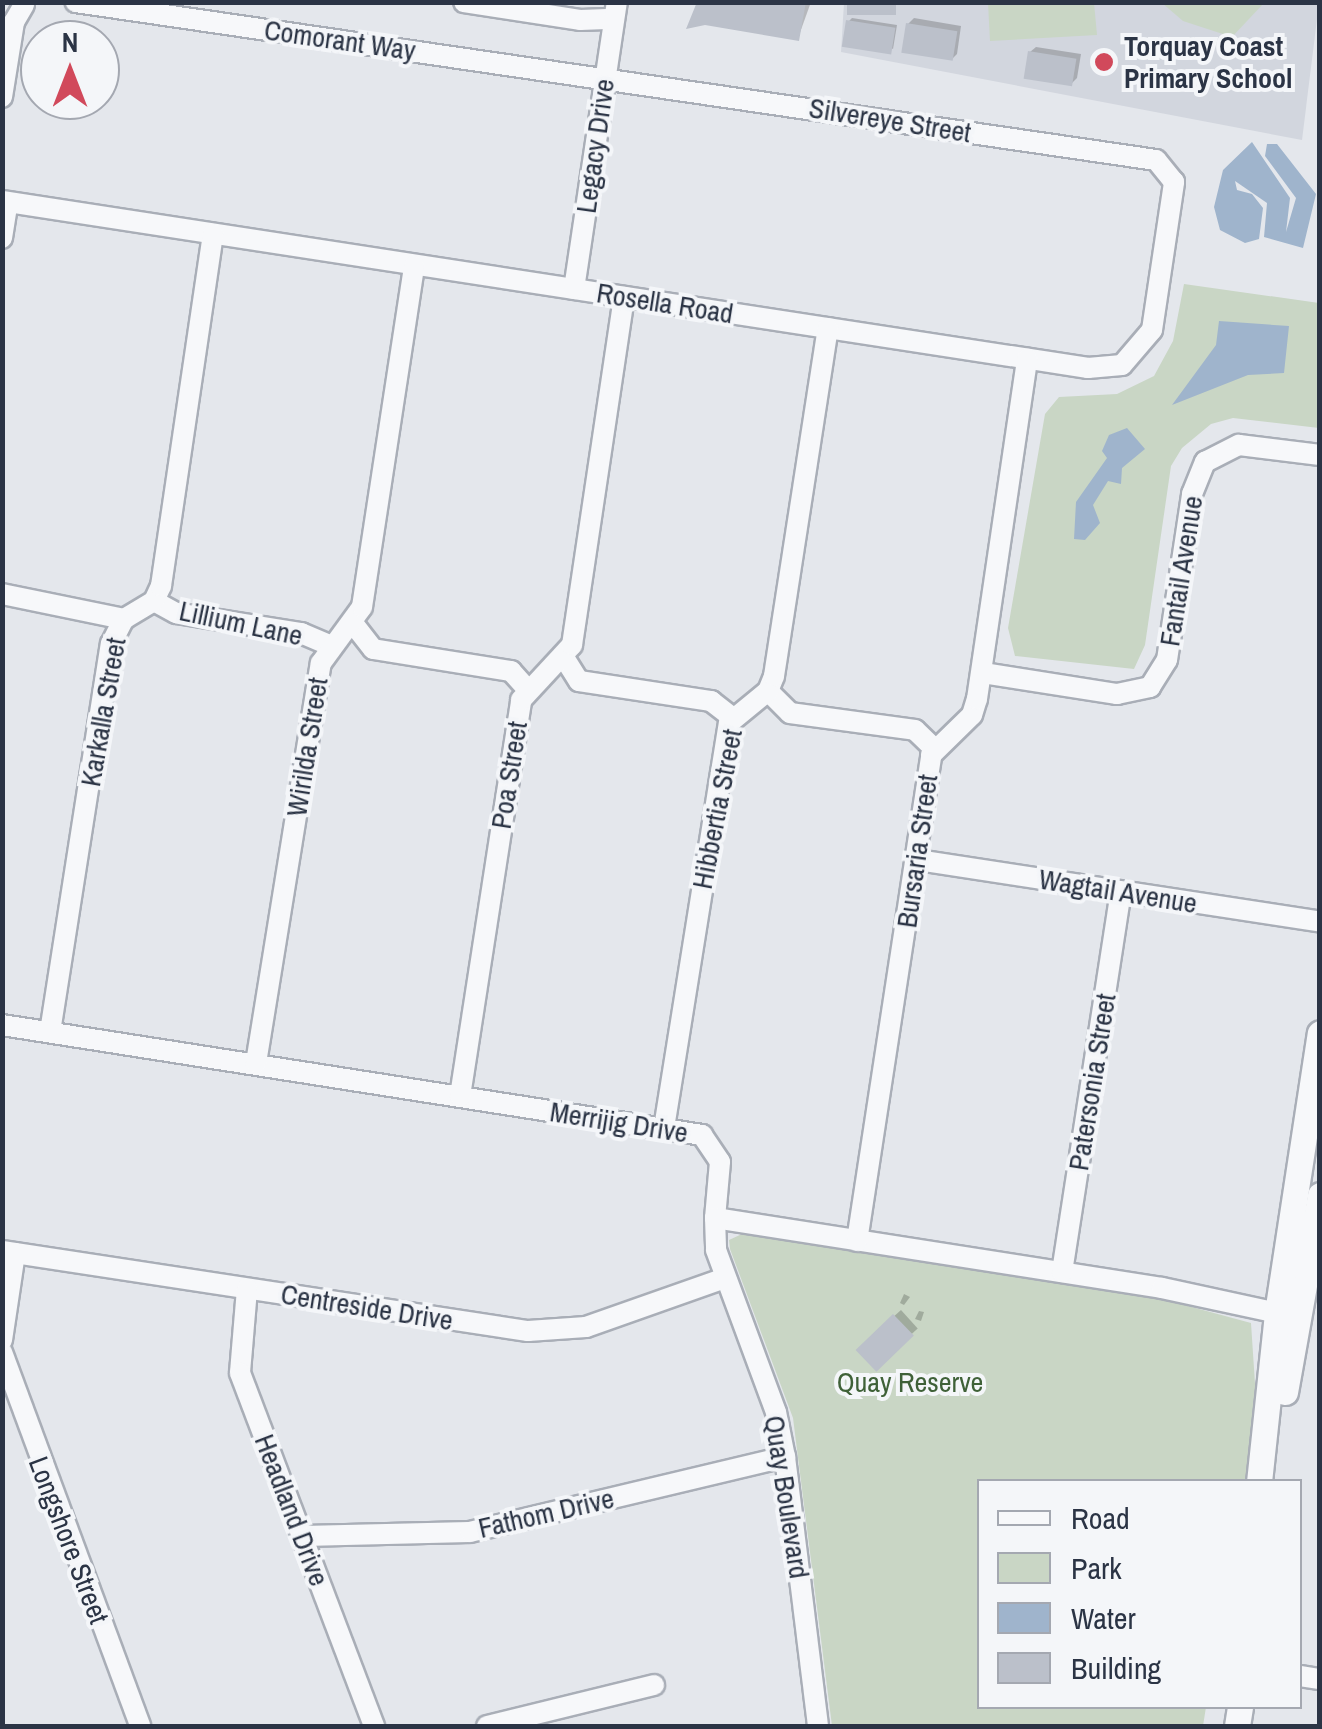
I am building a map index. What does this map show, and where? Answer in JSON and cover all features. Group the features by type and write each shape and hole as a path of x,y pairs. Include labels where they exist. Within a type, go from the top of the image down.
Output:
{"street":[{"name":"Comorant Way","path":"75,2 605,77"},
{"path":"464,2 580,20 616,11"},
{"path":"2,97 14,22 25,3"},
{"name":"Legacy Drive","path":"574,289 616,11"},
{"name":"Silvereye Street","path":"605,77 1156,160 1170,171"},
{"name":"Rosella Road","path":"5,202 1027,360 1107,369 1144,345 1159,292 1170,171"},
{"path":"2,238 5,202"},
{"path":"154,601 213,234"},
{"path":"414,266 362,606 352,622 373,649 511,671 527,688"},
{"path":"624,297 565,660 579,681 711,701 733,718"},
{"path":"828,328 768,692 790,713 915,730 935,749"},
{"name":"Bursaria Street","path":"857,1241 935,749 972,715 982,673 1027,360"},
{"name":"Fantail Avenue","path":"982,673 1117,694 1150,686 1167,660 1192,494 1205,462 1238,444 1320,455"},
{"path":"2,594 124,618"},
{"name":"Karkalla Street","path":"50,1032 111,644 124,618 154,601"},
{"name":"Lillium Lane","path":"154,601 176,613 301,633 328,644"},
{"name":"Wirilda Street","path":"256,1063 328,644 352,622"},
{"name":"Poa Street","path":"460,1096 527,688 565,660"},
{"name":"Hibbertia Street","path":"664,1128 733,718 768,692"},
{"name":"Wagtail Avenue","path":"917,860 1320,922"},
{"name":"Patersonia Street","path":"1062,1272 1121,892"},
{"name":"Merrijig Drive","path":"2,1025 702,1135 718,1151 714,1218"},
{"path":"1272,1479 1320,1033"},
{"path":"1260,1479 1287,1315 1320,1195"},
{"path":"714,1218 1062,1272 1287,1315"},
{"name":"Quay Boulevard","path":"714,1218 724,1278 776,1412 818,1726"},
{"path":"2,1340 8,1252"},
{"name":"Centreside Drive","path":"8,1252 554,1332 724,1278"},
{"name":"Headland Drive","path":"247,1289 240,1373 374,1726"},
{"name":"Longshore Street","path":"2,1352 140,1726"},
{"name":"Fathom Drive","path":"303,1536 470,1532 785,1457"},
{"path":"487,1726 654,1685"}],"shaded area":[{"name":"Torquay Coast Primary School","path":"844,3 1319,3 1302,140 841,52"}],"green space":[{"path":"988,3 1094,3 1097,35 990,41"},
{"path":"1162,3 1264,3 1232,37 1183,21"},
{"path":"1184,284 1319,303 1319,428 1233,418 1211,424 1182,448 1171,466 1145,645 1134,669 1015,656 1008,628 1045,414 1059,397 1117,394 1154,376 1173,341"},
{"name":"Quay Reserve","path":"742,1234 1151,1296 1251,1323 1257,1414 1248,1479 977,1479 977,1709 1206,1709 1203,1726 832,1726 793,1418 729,1240"}],"water":[{"path":"1252,142 1290,198 1286,232 1296,198 1265,156 1267,144 1277,144 1316,194 1303,248 1264,237 1267,203 1235,181 1237,190 1252,194 1263,208 1259,239 1245,243 1220,230 1214,207 1223,170"},
{"path":"1219,321 1289,326 1284,373 1248,375 1172,405 1216,345"},
{"path":"1127,428 1145,449 1122,468 1121,484 1108,481 1093,505 1100,523 1085,540 1074,539 1076,502 1107,458 1102,451 1109,435"}],"building":[{"path":"697,2 806,2 799,41 705,25 686,29"},
{"path":"847,2 896,2 896,15 847,15"},
{"path":"846,20 895,28 891,54 842,47"},
{"path":"906,23 957,31 953,61 901,53"},
{"path":"1028,51 1076,59 1072,86 1024,79"},
{"path":"893,1314 914,1336 876,1372 856,1350"}],"place":[{"name":"Torquay Coast Primary School","path":"1104,62"}]}
